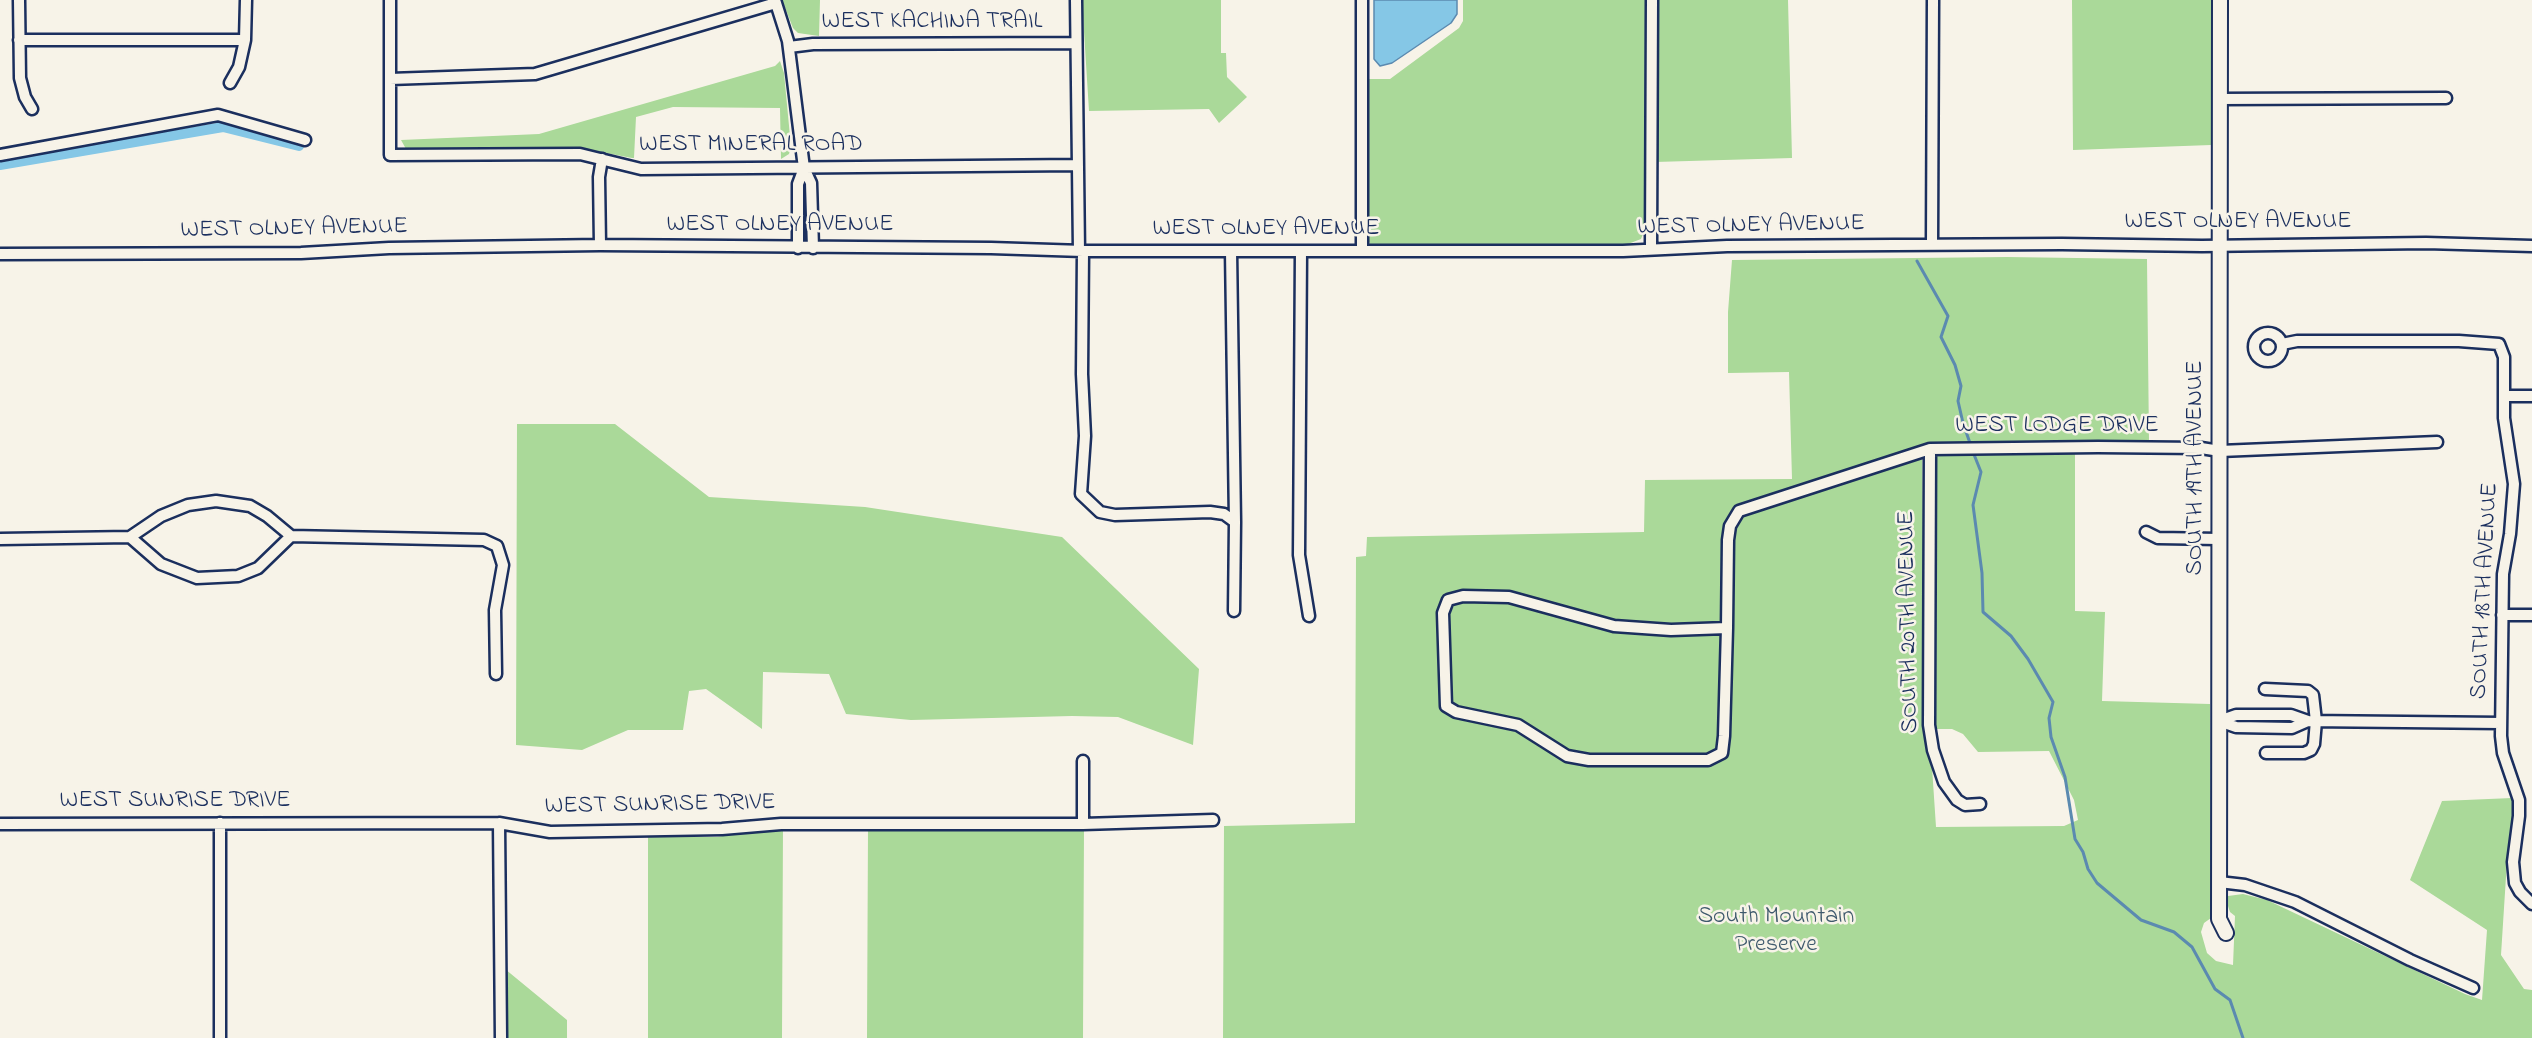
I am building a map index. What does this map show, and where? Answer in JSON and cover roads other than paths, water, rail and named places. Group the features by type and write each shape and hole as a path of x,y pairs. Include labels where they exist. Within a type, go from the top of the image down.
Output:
{"street":[{"path":"19,0 20,78 25,97 32,109"},
{"path":"230,82 239,67 245,40 246,0"},
{"path":"390,0 390,79 535,74 775,2 789,47 804,168 811,183 813,248"},
{"path":"1076,0 1077,165 1085,436 1081,494 1100,512 1115,515 1210,512 1224,514 1235,522"},
{"path":"1362,0 1362,251"},
{"path":"1651,249 1652,0"},
{"path":"1932,245 1933,0"},
{"name":"SOUTH 19TH AVENUE","path":"2220,0 2219,882 2220,922 2226,933"},
{"path":"19,40 245,40"},
{"name":"WEST KACHINA TRAIL","path":"789,47 813,44 1076,43"},
{"name":"WEST MINERAL ROAD","path":"390,79 390,155 580,154 641,169 1077,165"},
{"path":"2220,99 2446,99"},
{"path":"0,155 218,115 305,140"},
{"path":"600,245 599,177 602,159"},
{"path":"798,248 798,184 804,168"},
{"path":"798,204 812,204"},
{"name":"WEST OLNEY AVENUE","path":"0,254 301,253 389,248 600,245 1081,251 1623,251 1727,246 2426,243 2532,246"},
{"path":"1231,251 1234,611"},
{"path":"1301,251 1299,555 1309,616"},
{"name":"SOUTH 18TH AVENUE","path":"2282,344 2297,341 2459,341 2499,344 2504,357 2504,418 2514,484 2510,534 2503,574 2501,723 2503,753 2519,801 2513,862 2515,883 2532,904"},
{"path":"2504,396 2532,396"},
{"name":"WEST LODGE DRIVE","path":"1727,628 1728,540 1731,526 1739,511 1930,449 2098,447 2201,448 2220,451 2437,442"},
{"name":"SOUTH 20TH AVENUE","path":"1930,449 1929,725 1933,750 1944,782 1957,800 1965,805 1980,804"},
{"path":"0,539 130,537 162,516 188,505 216,501 250,506 267,516 291,536 484,540 497,546 503,565 495,610 496,674"},
{"path":"2146,532 2158,538 2219,539"},
{"path":"130,537 162,564 196,578 238,576 258,568 291,536"},
{"path":"1463,596 1509,597 1614,626 1671,630 1727,628 1722,753 1708,760 1589,760 1567,756 1518,725 1456,712 1446,706 1443,613 1448,600 1463,596"},
{"path":"2502,615 2532,615"},
{"path":"2265,688 2308,691 2313,694 2314,744 2304,753 2266,753"},
{"path":"2219,721 2236,715 2291,715 2312,721 2501,723"},
{"path":"1083,760 1083,824"},
{"name":"WEST SUNRISE DRIVE","path":"0,824 499,823 550,832 722,830 781,824 1083,824 1213,820"},
{"path":"220,823 220,1038"},
{"path":"499,823 501,1038"},
{"path":"2219,882 2245,885 2295,902 2410,960 2474,988"}],"water":[{"path":"1374,0 1457,0 1457,14 1451,23 1392,63 1380,66 1374,59"}],"waterway":[{"path":"0,165 223,127 299,146"},
{"path":"1917,261 1948,316 1941,337 1955,365 1961,386 1958,401 1971,446"},
{"path":"1973,452 1981,472 1973,505 1982,573 1983,612 2011,636 2028,659 2053,702 2049,718 2051,737 2065,777 2075,839 2083,852 2088,869 2097,883 2141,920 2174,932 2192,947 2215,989 2230,1000 2243,1038"}],"park label":[{"name":"South Mountain Preserve","path":"1776,932"}]}
